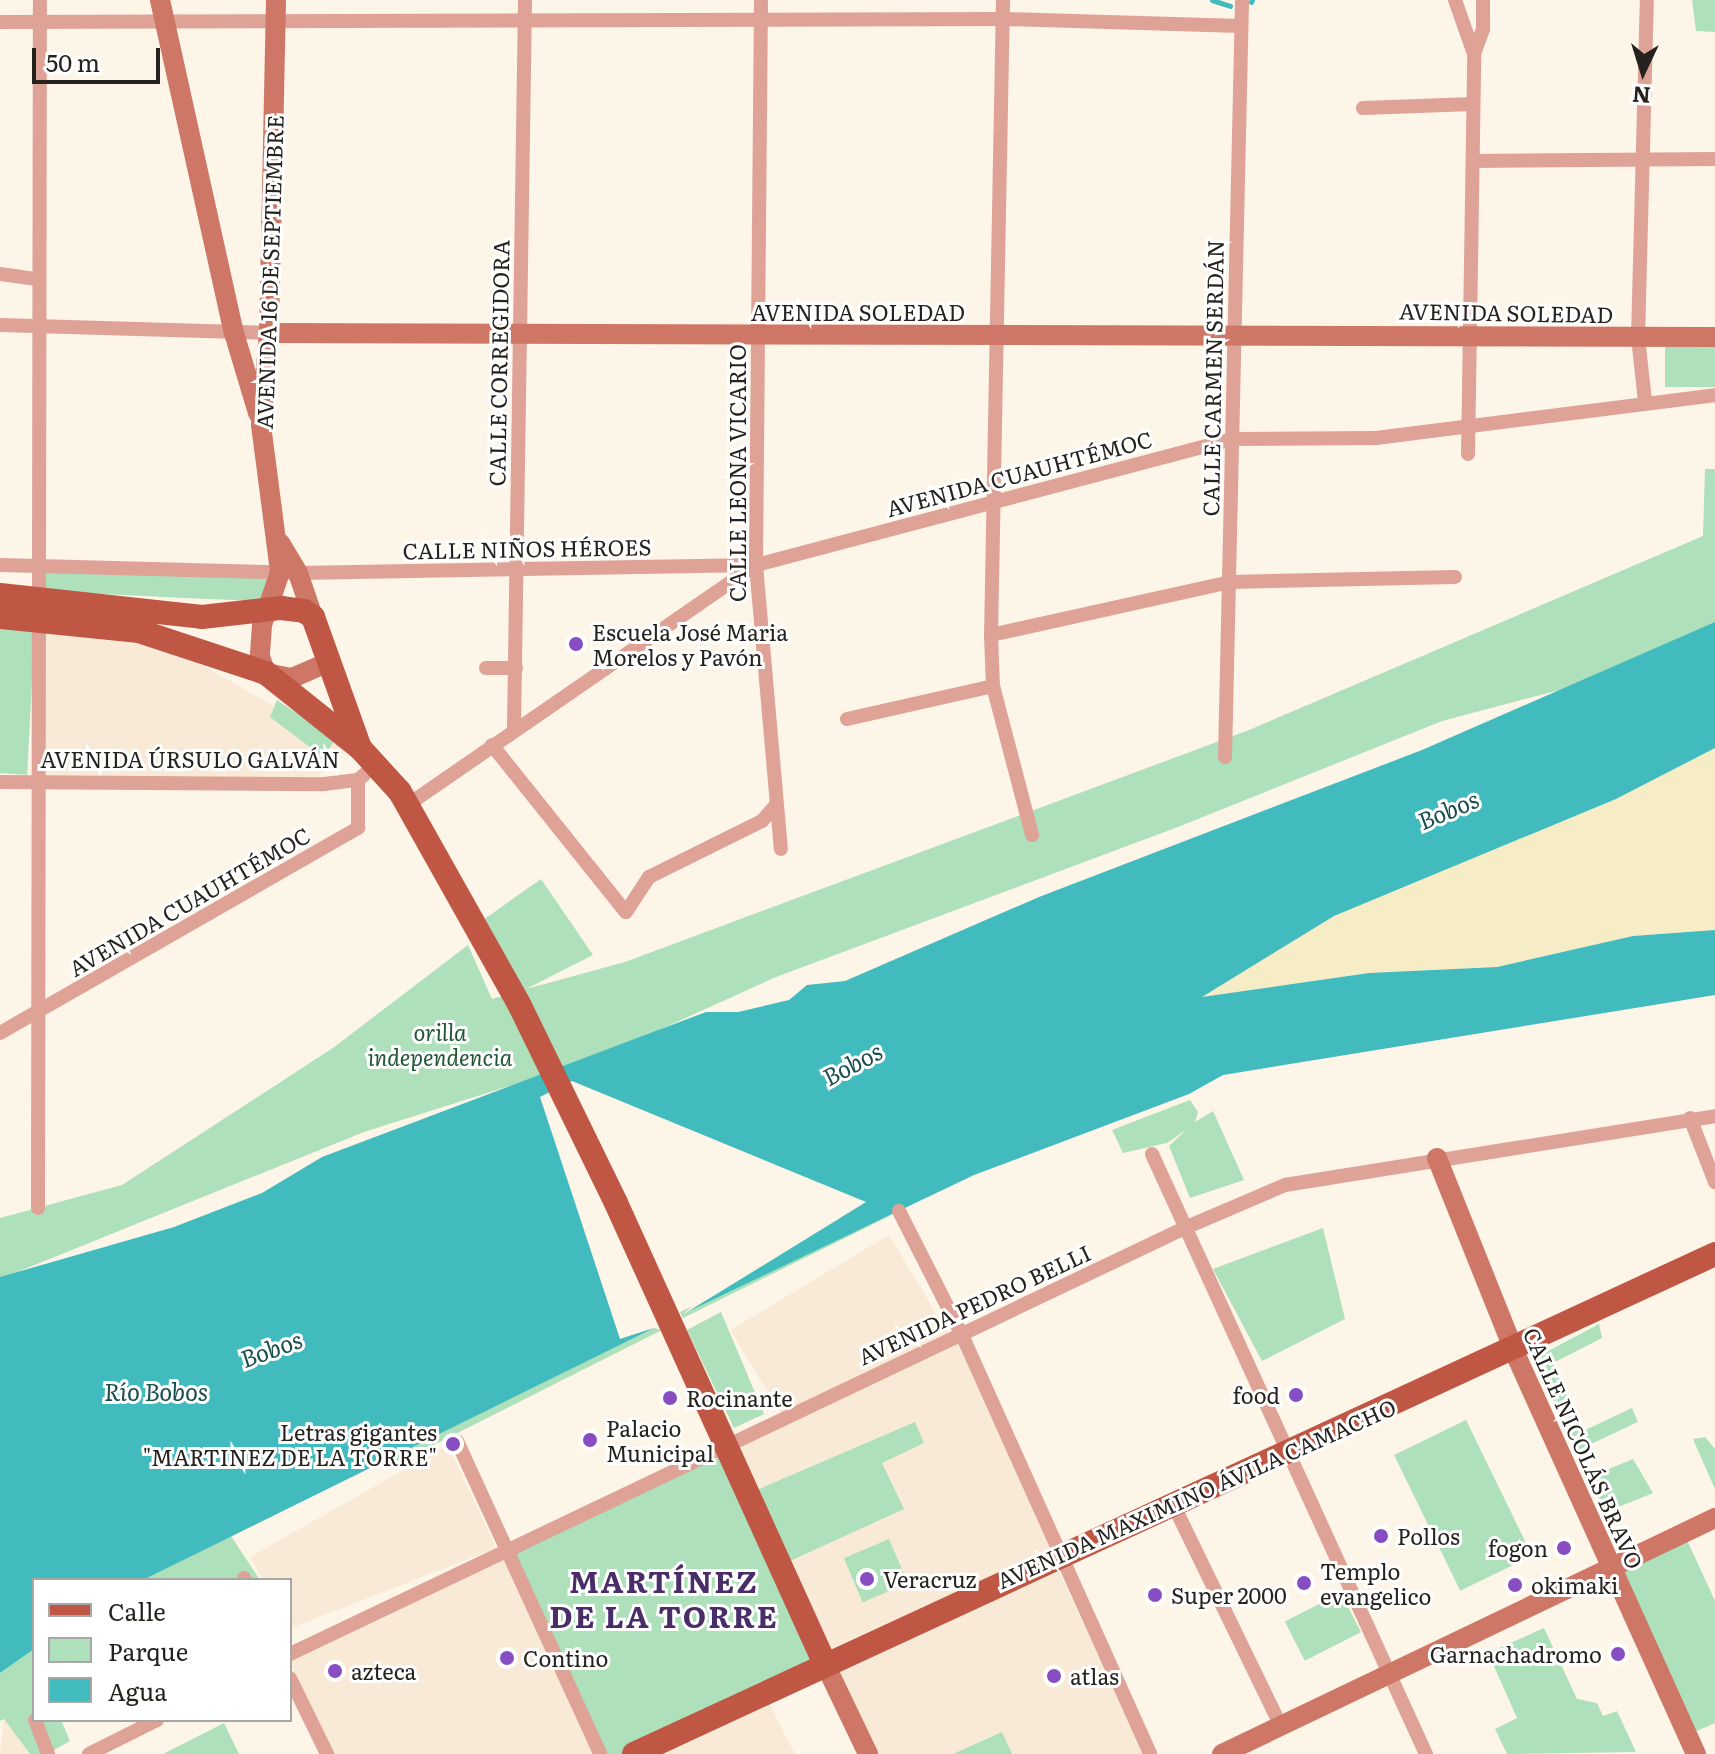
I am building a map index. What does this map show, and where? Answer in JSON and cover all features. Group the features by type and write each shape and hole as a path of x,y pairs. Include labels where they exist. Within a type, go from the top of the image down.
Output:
{"main road":[{"path":"160,0 234,333 261,425"},
{"name":"AVENIDA 16 DE SEPTIEMBRE","path":"276,0 269,333 261,425 280,543 289,573 313,617 364,764"},
{"name":"AVENIDA SOLEDAD","path":"269,333 1000,336 1236,333 1715,337"},
{"name":"AVENIDA 16 DE SEPTIEMBRE","path":"271,611 289,573"},
{"path":"0,595 39,610 139,631 266,673 292,678 329,662"},
{"path":"0,617 39,610 202,617 292,607 313,617"},
{"path":"271,611 259,641 266,673 409,804 519,1004 668,1314 868,1754"},
{"name":"CALLE NICOLÁS BRAVO","path":"1437,1158 1514,1351 1696,1754"},
{"name":"AVENIDA MAXIMINO ÁVILA CAMACHO","path":"634,1754 1059,1553 1174,1506 1514,1351 1715,1254"},
{"path":"1222,1754 1715,1518"}],"street":[{"path":"38,1208 42,1012 35,925 40,0"},
{"name":"CALLE CORREGIDORA","path":"514,727 525,0"},
{"name":"CALLE LEONA VICARIO","path":"761,0 756,565 781,849"},
{"path":"1003,0 1000,336 991,635 993,686 1032,835"},
{"name":"CALLE CARMEN SERDÁN","path":"1225,757 1242,0"},
{"path":"1455,0 1474,54"},
{"path":"1468,454 1474,54 1483,29 1483,0"},
{"path":"1645,401 1638,338 1640,159 1647,0"},
{"path":"0,22 1004,19 1241,26"},
{"path":"1363,108 1473,104"},
{"path":"1473,161 1715,159"},
{"path":"0,274 37,279"},
{"name":"AVENIDA SOLEDAD","path":"0,325 269,333"},
{"name":"AVENIDA CUAUHTÉMOC","path":"409,804 514,727 756,565 1232,439 1376,438 1469,429 1645,401 1715,395"},
{"name":"CALLE NIÑOS HÉROES","path":"0,565 289,573 756,565"},
{"path":"991,635 1230,582 1455,577"},
{"path":"486,668 516,668"},
{"path":"847,719 993,686"},
{"path":"492,745 626,912 649,877 762,821 775,806"},
{"name":"AVENIDA CUAUHTÉMOC","path":"0,1033 7,1025 42,1012 358,828 364,764"},
{"name":"AVENIDA ÚRSULO GALVÁN","path":"0,782 364,764"},
{"name":"AVENIDA PEDRO BELLI","path":"292,1653 1187,1227 1285,1185 1437,1158 1715,1116"},
{"path":"1690,1118 1715,1182"},
{"path":"1152,1154 1426,1754"},
{"path":"899,1211 962,1335 1150,1754"},
{"path":"457,1441 600,1754"},
{"path":"1174,1506 1281,1726"},
{"path":"292,1682 327,1754"},
{"path":"36,1722 48,1754"},
{"path":"89,1754 153,1722"}],"shaded area":[{"path":"42,624 180,652 348,749 318,777 43,776"},
{"path":"889,1235 948,1334 790,1429 730,1330"},
{"path":"958,1340 1052,1550 823,1652 730,1442"},
{"path":"448,1445 496,1548 292,1628 292,1578 262,1578 250,1557"},
{"path":"504,1558 592,1754 334,1754 292,1660"},
{"path":"1055,1563 1144,1754 875,1754 832,1661"},
{"path":"765,1695 795,1754 645,1754"},
{"path":"4,1718 30,1754 0,1754"}],"green space":[{"path":"1692,0 1715,0 1715,32 1696,31"},
{"path":"1665,345 1715,345 1715,387 1665,387"},
{"name":"orilla independencia","path":"1705,469 1715,469 1715,649 1442,721 1178,827 776,977 595,1059 364,1132 0,1279 0,1218 122,1185 333,1048 468,945 492,999 520,991 483,920 541,879 593,955 526,989 625,962 1249,730 1703,536"},
{"path":"40,569 269,578 263,601 206,599 40,591"},
{"path":"0,623 35,625 27,775 0,773"},
{"path":"277,700 336,739 323,757 270,717"},
{"path":"1190,1100 1198,1112 1195,1122 1213,1111 1244,1180 1190,1198 1169,1146 1186,1130 1167,1143 1123,1153 1112,1130"},
{"path":"898,1212 683,1318 680,1312 839,1239"},
{"path":"1323,1228 1345,1319 1262,1361 1213,1269"},
{"path":"721,1312 764,1414 734,1428 687,1330"},
{"path":"1599,1324 1602,1338 1553,1363 1581,1432 1632,1408 1638,1422 1576,1451 1535,1358"},
{"path":"654,1328 662,1330 386,1469 379,1461"},
{"path":"1466,1420 1532,1556 1460,1591 1394,1455"},
{"path":"915,1422 924,1443 882,1463 904,1509 790,1561 757,1490"},
{"path":"1705,1437 1715,1449 1715,1489 1693,1439"},
{"path":"719,1450 820,1661 623,1754 604,1754 507,1551"},
{"path":"1633,1459 1653,1493 1606,1512 1589,1477"},
{"path":"231,1536 259,1578 147,1578"},
{"path":"889,1539 908,1583 863,1602 844,1558"},
{"path":"1687,1540 1715,1601 1715,1723 1690,1734 1618,1570"},
{"path":"1341,1593 1361,1632 1305,1661 1285,1622"},
{"path":"1544,1628 1577,1699 1597,1703 1603,1716 1617,1711 1636,1752 1507,1754 1495,1729 1517,1718 1488,1653"},
{"path":"32,1650 32,1722 62,1722 70,1741 47,1754 30,1754 4,1719 0,1721 0,1673"},
{"path":"224,1723 239,1754 163,1754"},
{"path":"1002,1732 1012,1754 953,1754"}],"sand":[{"path":"1715,748 1715,930 1633,936 1497,967 1369,973 1200,998 1334,916 1616,799"}],"water":[{"name":"Río Bobos","path":"1715,622 1715,748 1616,799 1334,916 1202,997 1369,973 1497,967 1633,936 1715,930 1715,995 1223,1075 1189,1094 974,1175 687,1312 843,1216 625,1337 654,1328 147,1578 32,1578 32,1650 0,1673 0,1277 174,1227 262,1193 322,1157 706,1012 738,1012 789,1000 807,985 845,981 1039,897 1422,750"}],"pier":[{"path":"572,1081 866,1202 687,1312 683,1314 705,1296 658,1326 620,1339 540,1097"}],"waterway":[{"path":"1212,0 1230,6"}],"place":[{"name":"Escuela José Maria Morelos y Pavón","path":"576,644"},
{"name":"food","path":"1296,1395"},
{"name":"Rocinante","path":"670,1398"},
{"name":"Palacio Municipal","path":"590,1440"},
{"name":"Letras gigantes \"MARTINEZ DE LA TORRE\"","path":"453,1444"},
{"name":"Pollos","path":"1381,1536"},
{"name":"fogon","path":"1564,1548"},
{"name":"Veracruz","path":"867,1579"},
{"name":"Templo evangelico","path":"1304,1583"},
{"name":"okimaki","path":"1515,1585"},
{"name":"Super 2000","path":"1155,1595"},
{"name":"Garnachadromo","path":"1618,1654"},
{"name":"Contino","path":"507,1658"},
{"name":"azteca","path":"335,1671"},
{"name":"atlas","path":"1054,1676"}],"district":[{"name":"MARTÍNEZ DE LA TORRE","path":"664,1597"}],"water label":[{"name":"Bobos","path":"1448,809"},
{"name":"Bobos","path":"852,1063"},
{"name":"Bobos","path":"271,1348"}]}
